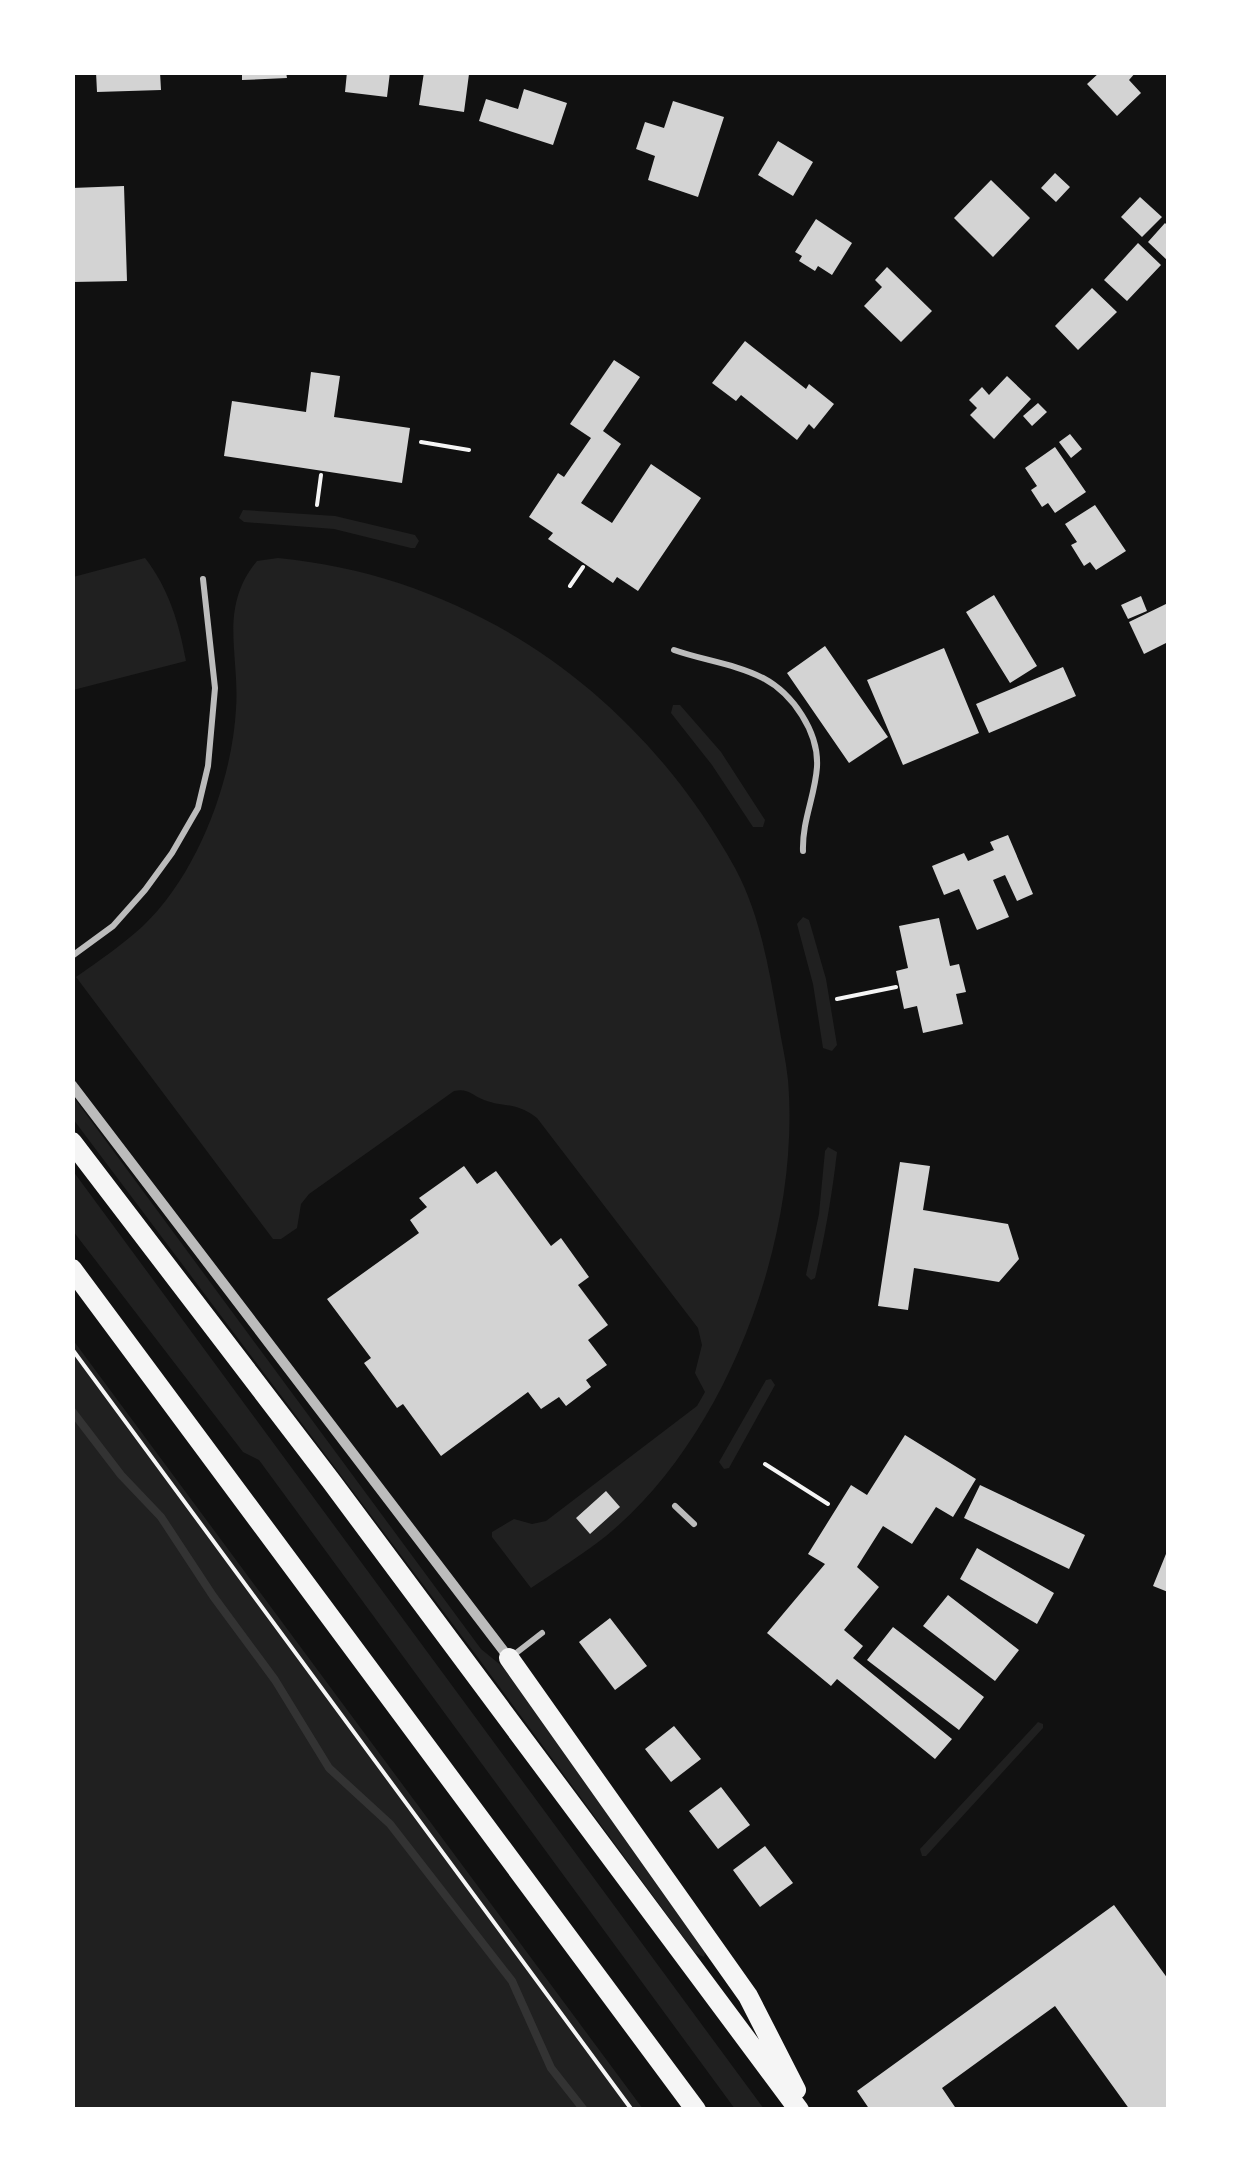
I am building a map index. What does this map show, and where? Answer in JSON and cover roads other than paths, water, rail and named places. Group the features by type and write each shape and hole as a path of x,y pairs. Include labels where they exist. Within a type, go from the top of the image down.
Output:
{"highway":[{"path":"72,1142 803,2110"},
{"path":"72,1269 696,2110"},
{"path":"509,1658 748,1996 803,2110"}],"street":[{"path":"72,1085 509,1658"}],"lane":[{"path":"72,956 113,926 145,890 198,808 208,766 215,688 203,579"},
{"path":"674,650 760,677 790,700 804,719 818,760 815,787 804,818 803,850"},
{"path":"675,1506 694,1524"},
{"path":"509,1658 542,1633"}],"waterway":[{"path":"72,1411 121,1475 161,1517 275,1680 329,1768 390,1824 512,1981 551,2068 584,2110"}]}
